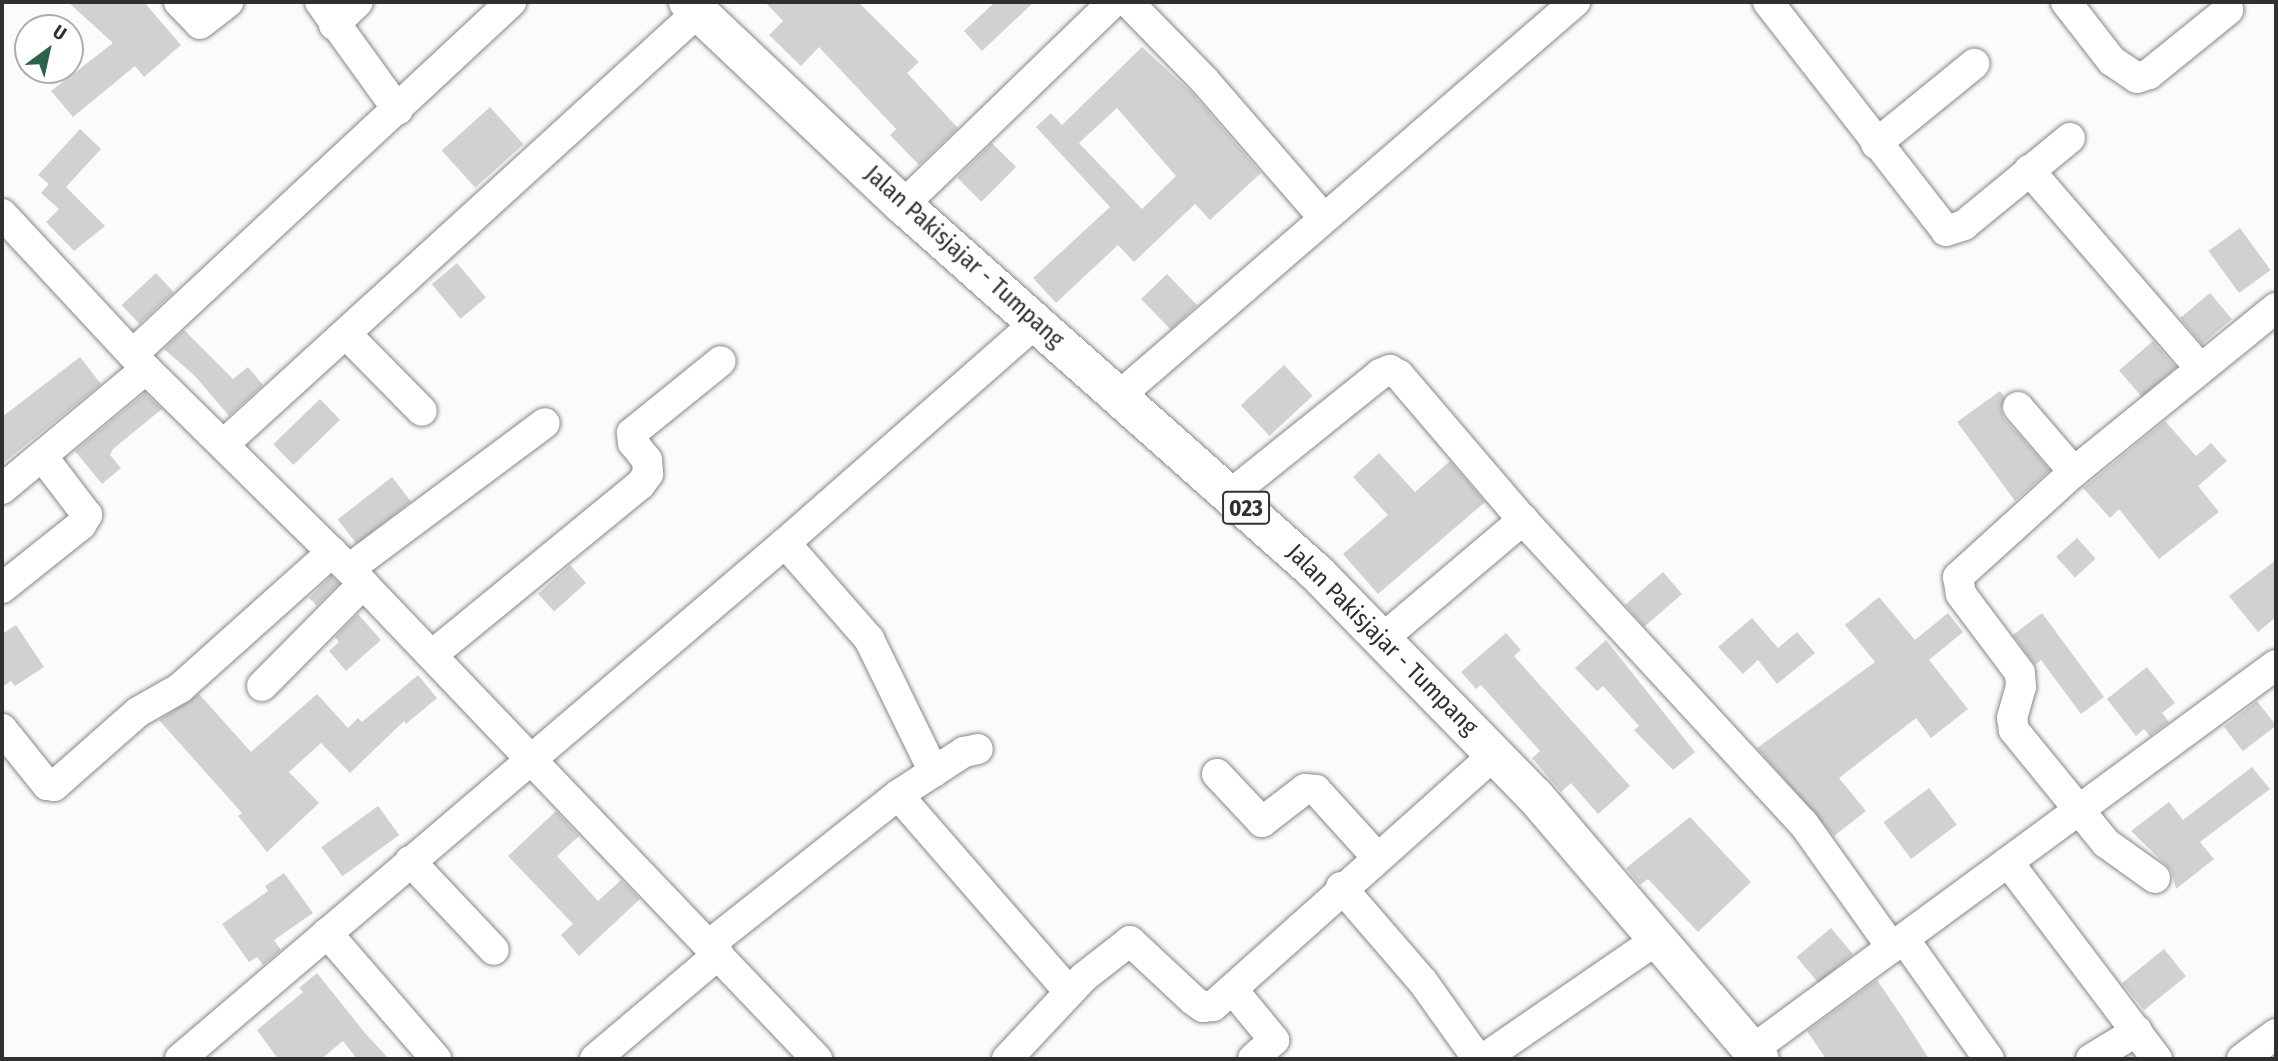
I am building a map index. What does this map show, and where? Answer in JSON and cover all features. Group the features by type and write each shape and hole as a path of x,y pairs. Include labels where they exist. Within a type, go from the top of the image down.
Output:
{"main road":[{"name":"Jalan Pakisjajar - Tumpang","path":"703,8 903,205 1231,494 1382,639 1496,753 1659,938 1756,1055"}],"street":[{"path":"179,2 201,24 228,2"},
{"path":"358,2 327,13 398,110"},
{"path":"2,489 42,456 511,2"},
{"path":"903,205 1114,2"},
{"path":"1128,2 1205,81 1323,217"},
{"path":"1119,396 1575,2"},
{"path":"1768,2 1940,227 1950,232 2070,138"},
{"path":"2066,2 2112,61 2137,78 2149,74 2228,10"},
{"path":"224,444 348,336 703,8"},
{"path":"1876,144 1974,64"},
{"path":"2029,170 2199,367"},
{"path":"2,214 139,361 348,568 715,949 817,1059"},
{"path":"2155,878 2115,852 2014,730 2020,673 1957,586 1966,565 2074,472 2199,367 2275,313"},
{"path":"180,1059 785,543 1037,322"},
{"path":"348,336 422,411"},
{"path":"432,655 640,485 648,474 647,460 633,443 632,433 721,361"},
{"path":"1231,494 1390,370 1407,382 1522,520 1803,824 1989,1059"},
{"path":"2018,407 2074,472"},
{"path":"2,729 47,785 54,786 138,712 180,688 545,423"},
{"path":"2,587 81,525 87,515 42,456"},
{"path":"1382,639 1522,520"},
{"path":"785,543 869,639 934,772"},
{"path":"262,686 348,568"},
{"path":"1756,1055 1898,943 2079,807 2272,677"},
{"path":"595,1059 715,949 898,795 964,752 978,749"},
{"path":"1007,1059 1069,992 1111,952 1130,941 1203,1007 1233,989 1341,887 1496,753"},
{"path":"1217,775 1262,822 1305,789 1316,790 1376,856"},
{"path":"898,795 1069,992"},
{"path":"410,861 494,950"},
{"path":"2008,862 2157,1059"},
{"path":"1341,887 1423,982 1481,1059 1659,938"},
{"path":"327,933 436,1059"},
{"path":"1233,989 1273,1053"},
{"path":"2091,1059 2137,1031"},
{"path":"2242,1059 2276,1035"}],"building":[{"path":"68,2 144,2 181,45 144,77 135,66 73,117 51,91 60,84 84,84 84,65 113,43"},
{"path":"765,2 858,2 919,62 907,73 958,128 919,165 890,135 896,129 819,47 801,66 769,35 783,21"},
{"path":"995,2 1034,2 982,51 964,31"},
{"path":"1142,47 1192,93 1261,173 1210,220 1195,204 1134,262 1118,245 1056,303 1033,278 1110,207 1036,127 1051,113 1062,125","holes":["1117,108 1176,176 1142,209 1079,143"]},
{"path":"490,107 523,144 475,188 442,150"},
{"path":"80,129 101,149 66,187 105,226 74,251 46,222 59,209 41,193 49,184 38,175"},
{"path":"992,143 1016,167 981,202 957,178"},
{"path":"2240,228 2271,270 2239,293 2208,251"},
{"path":"457,263 486,297 461,319 432,284"},
{"path":"156,273 174,292 139,324 122,305"},
{"path":"1167,274 1197,305 1171,330 1141,299"},
{"path":"2210,293 2232,319 2202,344 2180,318"},
{"path":"184,330 233,379 248,367 263,385 229,416 195,376 164,349"},
{"path":"2153,341 2176,367 2142,397 2119,371"},
{"path":"80,357 101,384 2,464 2,417"},
{"path":"1284,365 1313,396 1269,436 1241,405"},
{"path":"2000,391 2005,397 2001,410 2004,418 2050,470 2015,501 1957,422"},
{"path":"145,393 162,409 113,449 110,455 121,468 102,484 75,451"},
{"path":"320,399 340,420 293,465 273,444"},
{"path":"2165,421 2196,456 2211,443 2227,461 2198,486 2219,512 2159,559 2119,509 2110,518 2083,488"},
{"path":"1379,453 1415,492 1450,461 1485,502 1378,594 1343,554 1388,515 1353,477"},
{"path":"392,477 411,501 357,544 338,519"},
{"path":"2077,538 2096,559 2075,578 2056,557"},
{"path":"2276,560 2276,617 2258,632 2229,596"},
{"path":"570,565 586,583 554,612 538,594"},
{"path":"1663,572 1682,594 1644,627 1625,605"},
{"path":"331,576 339,584 317,606 309,598"},
{"path":"1879,597 1915,640 1948,613 1963,632 1929,660 1968,709 1931,738 1916,718 1839,778 1866,811 1834,836 1757,748 1875,662 1845,625"},
{"path":"2042,613 2104,697 2081,714 2041,660 2035,665 2013,635"},
{"path":"358,614 381,640 346,671 329,651 339,642 335,637"},
{"path":"1752,618 1778,648 1797,632 1815,653 1777,684 1758,660 1743,674 1718,647"},
{"path":"16,625 44,667 15,686 11,681 2,687 2,634"},
{"path":"1506,633 1521,650 1514,656 1630,786 1598,814 1571,783 1561,792 1532,758 1540,751 1481,685 1476,689 1461,672"},
{"path":"1606,640 1695,752 1673,770 1634,730 1639,726 1603,686 1597,691 1575,668"},
{"path":"2147,667 2175,703 2162,713 2169,722 2150,736 2144,729 2136,736 2107,699"},
{"path":"418,675 437,698 406,724 404,721 350,773 321,743 289,772 319,803 267,852 238,816 242,813 159,720 199,694 251,752 317,694 348,728 358,718 362,722"},
{"path":"2257,701 2276,725 2243,751 2224,727"},
{"path":"2252,767 2270,789 2200,842 2214,859 2176,889 2171,870 2131,831 2169,802 2183,820"},
{"path":"1929,788 1957,825 1911,859 1883,822"},
{"path":"378,806 399,835 343,876 321,847"},
{"path":"556,811 579,836 557,856 598,901 621,880 640,899 579,956 561,935 573,924 508,856"},
{"path":"1690,817 1751,882 1698,932 1648,879 1640,885 1626,868"},
{"path":"284,873 313,913 274,940 281,950 263,965 257,957 249,962 222,924 268,891 265,886"},
{"path":"1831,928 1853,954 1818,983 1797,957"},
{"path":"2164,949 2186,976 2144,1010 2122,983"},
{"path":"317,973 389,1059 357,1059 343,1041 321,1059 278,1059 257,1030 303,992 299,988"},
{"path":"1877,980 1929,1059 1826,1059 1807,1031"}]}
